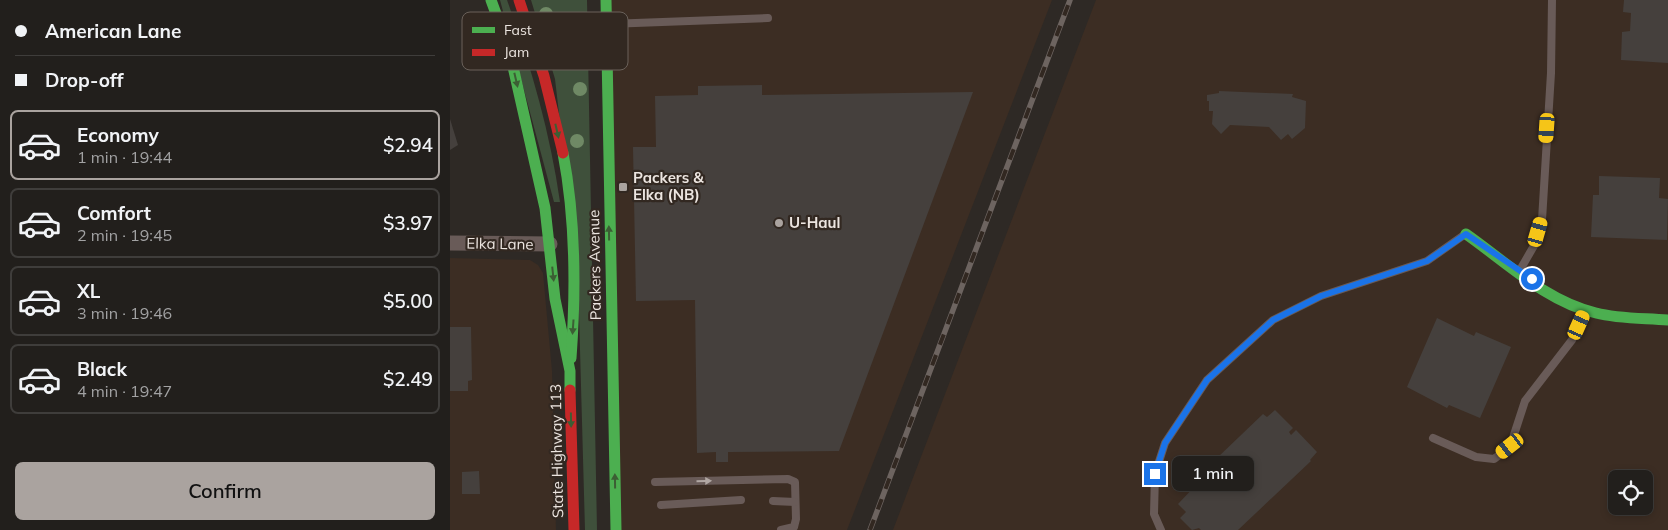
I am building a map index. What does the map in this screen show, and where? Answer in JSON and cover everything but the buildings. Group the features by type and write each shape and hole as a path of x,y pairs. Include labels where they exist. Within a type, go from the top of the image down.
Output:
{"main road":[{"path":"491,0 495,12"},
{"name":"Packers Avenue","path":"519,0 523,12"},
{"path":"514,70 545,208 562,337 570,371"},
{"name":"Packers Avenue","path":"540,70 550,103 571,204 575,304 570,371"},
{"name":"Packers Avenue","path":"607,70 616,530"},
{"path":"1466,234 1544,288 1585,310 1625,317 1668,320"},
{"name":"State Highway 113","path":"570,371 574,530"}],"street":[{"name":"Elka Lane","path":"450,243 550,244"}],"lane":[{"path":"1520,271 1535,244 1542,220 1551,73 1552,0"},
{"path":"628,23 768,18"},
{"path":"1161,530 1154,514 1155,474 1165,443 1207,380 1273,320 1321,296 1427,261 1466,234"},
{"path":"1433,438 1476,457 1494,459 1510,446 1525,401 1572,340 1585,310"},
{"path":"655,482 788,479 795,482 794,527 781,530"},
{"path":"661,505 741,500"},
{"path":"773,501 795,502"}],"shaded area":[{"path":"606,0 1052,0 847,530 616,530 607,70 628,70 628,12 606,12"},
{"path":"1096,0 1668,0 1668,530 893,530"},
{"path":"450,258 530,260 538,265 543,273 552,371 556,530 450,530"}],"green space":[{"path":"500,0 507,0 511,12 503,12"},
{"path":"531,0 587,0 587,12 535,12"},
{"path":"519,70 531,70 532,74 556,176 560,202 554,202"},
{"path":"552,70 588,70 597,530 585,530 578,277 555,79"}],"railway":[{"path":"870,530 1070,0"}],"traffic: fast":[{"path":"491,0 495,12"},
{"path":"606,0 606,12"},
{"path":"514,70 545,208 555,299 570,371 570,390"},
{"path":"607,70 616,530"},
{"path":"563,153 573,230 574,307 571,358"},
{"path":"1466,234 1544,291 1578,308 1614,316 1668,320"}],"traffic: jam":[{"path":"519,0 523,12"},
{"path":"542,70 563,153"},
{"path":"570,390 574,530"}],"place":[{"name":"Packers & Elka (NB)","path":"623,187"},
{"name":"U-Haul","path":"779,223"}],"route":[{"path":"1155,474 1165,443 1207,380 1244,344 1273,320 1321,296 1427,261 1466,234 1532,279"}]}
